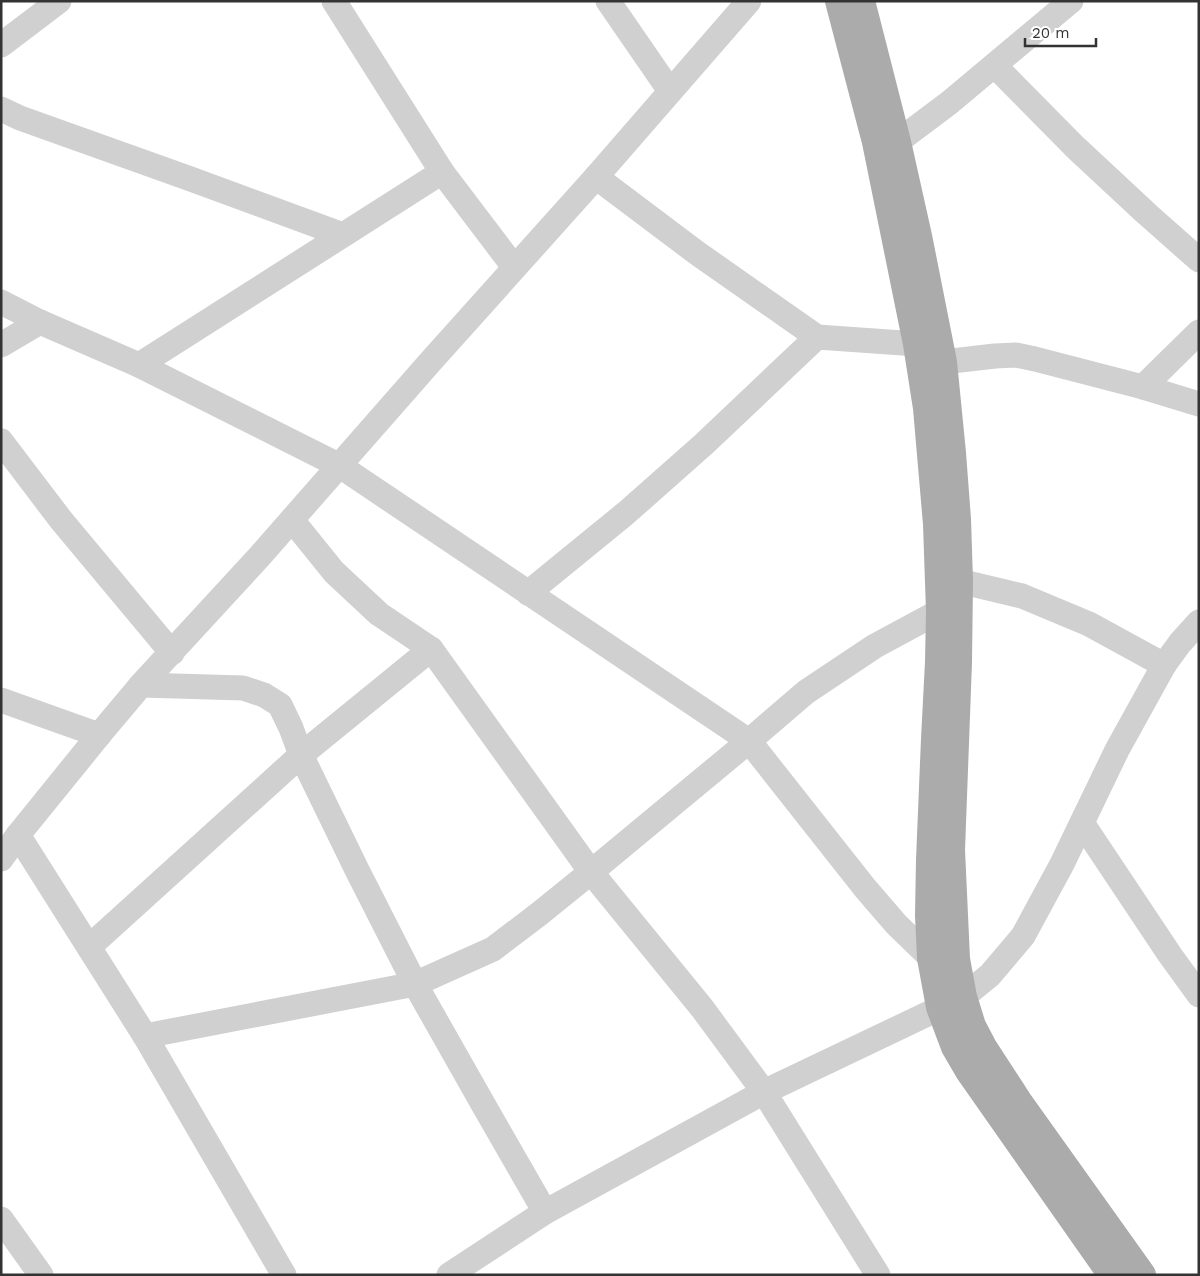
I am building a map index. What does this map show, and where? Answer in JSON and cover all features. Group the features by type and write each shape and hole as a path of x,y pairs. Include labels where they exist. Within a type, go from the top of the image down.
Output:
{"main road":[{"path":"839,1 876,142 918,344 927,408 937,524 940,611 929,915 944,958 951,1002 955,1047 968,1071 1112,1275"},
{"path":"861,1 897,142 918,236 943,362 952,453 959,581 958,662 951,850 944,958"},
{"path":"951,1002 972,1026 982,1047 1020,1104 1142,1275"}],"street":[{"path":"1,45 59,1"},
{"path":"334,1 442,172 514,268"},
{"path":"608,1 670,92"},
{"path":"1,859 99,734 141,685 340,466 749,1"},
{"path":"897,142 949,103 1072,1"},
{"path":"994,66 1075,146 1199,260"},
{"path":"1,109 20,118 343,234"},
{"path":"139,365 442,172"},
{"path":"596,177 697,253 817,337 918,344"},
{"path":"1,302 40,322 139,365 340,466 749,741 864,888 896,924 944,958"},
{"path":"1,345 40,322"},
{"path":"1143,387 1199,332"},
{"path":"528,593 626,513 704,444 817,337"},
{"path":"943,362 1016,355 1143,387 1199,404"},
{"path":"1,441 61,520 172,652"},
{"path":"292,520 334,572 379,614 431,649 592,872 702,1008 764,1092 878,1275"},
{"path":"959,581 1022,596 1089,624 1164,664"},
{"path":"145,1036 415,984 493,949 592,872 806,692 876,646 940,611"},
{"path":"448,1275 545,1212 764,1092 951,1002 990,975 1023,936 1062,864 1117,750 1164,664 1198,624"},
{"path":"90,947 301,755 431,649"},
{"path":"141,685 243,688 264,694 280,705 301,755 415,984 545,1212"},
{"path":"1,700 99,734"},
{"path":"1082,823 1199,995"},
{"path":"18,835 145,1036 284,1275"},
{"path":"1,1218 41,1275"}]}
